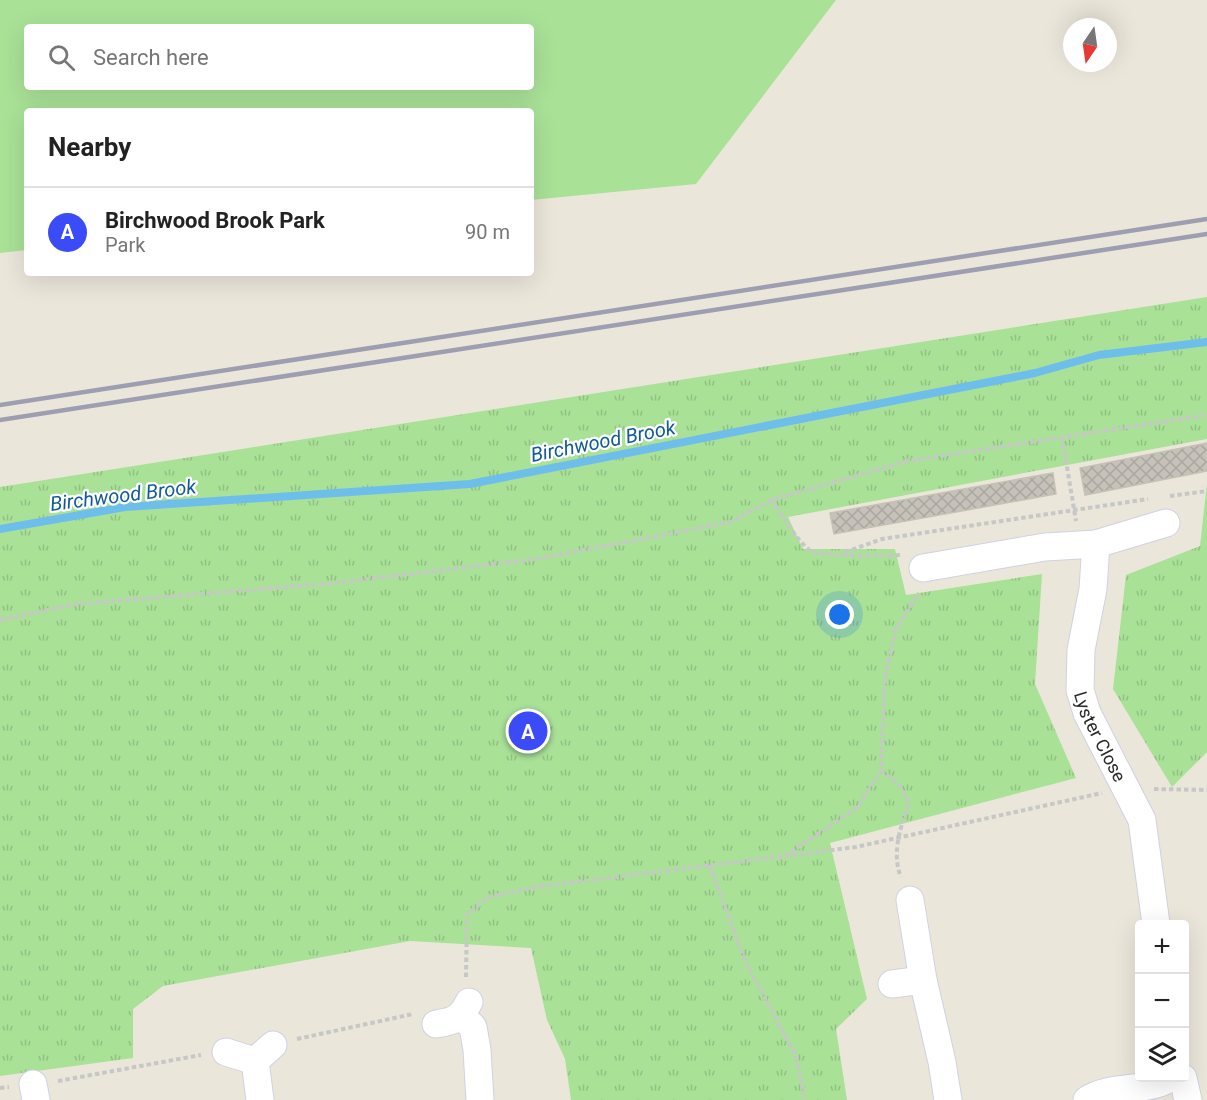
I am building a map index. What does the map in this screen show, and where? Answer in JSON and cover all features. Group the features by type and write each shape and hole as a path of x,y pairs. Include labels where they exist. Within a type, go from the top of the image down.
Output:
{"street":[{"path":"923,568 1045,547 1096,544 1164,510"},
{"name":"Lyster Close","path":"1096,544 1092,589 1081,650 1080,690 1087,713 1142,820 1155,920"},
{"path":"910,900 923,980 942,1062 948,1100"},
{"path":"892,984 923,980"},
{"path":"447,1014 473,1028 477,1050 480,1100"},
{"path":"226,1052 264,1053 260,1100"},
{"path":"1087,1100 1108,1092 1140,1088 1156,1082"},
{"path":"1184,1082 1188,1100"}],"path":[{"path":"0,620 76,604 334,583 536,560 730,522 771,500 907,461 1207,415"},
{"path":"1062,437 1073,511"},
{"path":"1164,510 1207,491"},
{"path":"842,553 882,539 1151,499"},
{"path":"771,500 802,543 819,555 922,554 923,568 923,586 896,629 885,676 881,770 858,807 785,857"},
{"path":"881,770 899,785 909,803 898,836 898,869 910,900"},
{"path":"264,1053 447,1014 465,971 467,915 488,897 536,887 856,847 1126,788 1207,790"},
{"path":"709,865 746,963 796,1057 805,1100"},
{"path":"0,1088 35,1092 75,1079 194,1055 226,1052"}],"green space":[{"path":"0,0 836,0 696,184 534,200 534,108 24,108 24,250 0,253"},
{"path":"1207,297 1207,439 788,517 803,549 895,549 906,595 1042,574 1035,684 1076,778 830,843 867,999 836,1029 847,1100 571,1100 565,1059 547,1020 531,948 410,941 163,986 133,1009 133,1058 0,1076 0,487"},
{"path":"1207,483 1207,752 1172,787 1113,689 1126,575 1200,546"}],"building":[{"path":"1207,443 1207,471 1085,495 1080,468"},
{"path":"1053,473 1056,494 834,534 830,513"}],"waterway":[{"name":"Birchwood Brook","path":"0,529 125,507 470,484 1035,373 1099,355 1207,342"}],"railway":[{"path":"0,405 1207,219"},
{"path":"0,420 1207,234"}],"place":[{"name":"Birchwood Brook Park","path":"528,731"}]}
